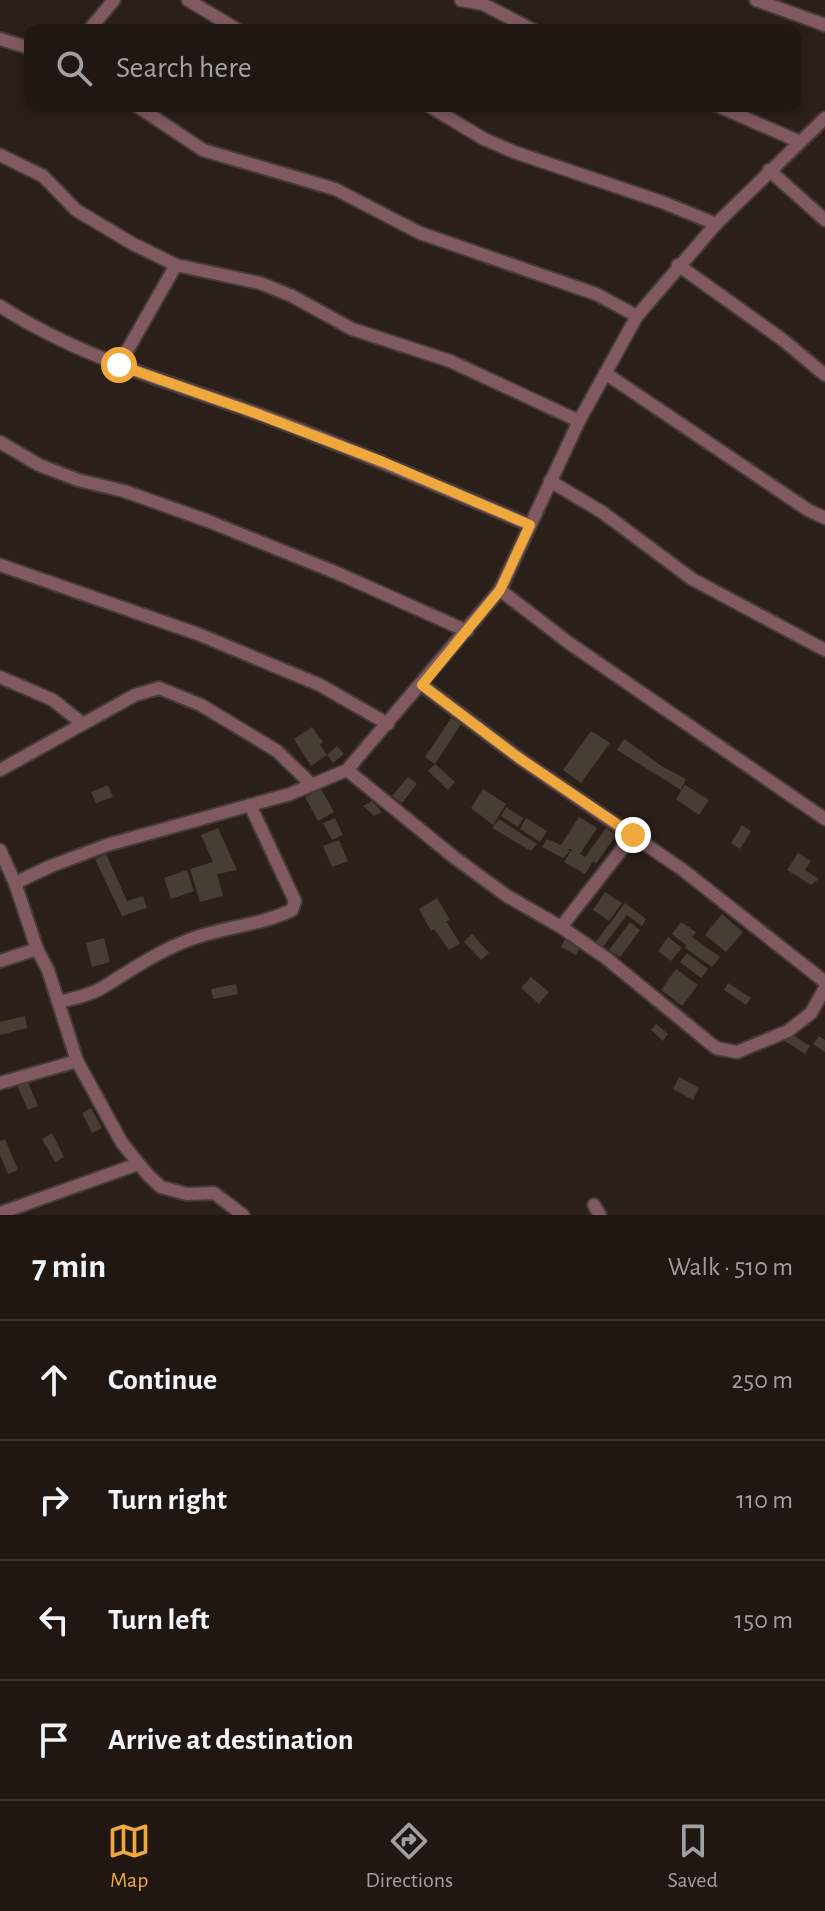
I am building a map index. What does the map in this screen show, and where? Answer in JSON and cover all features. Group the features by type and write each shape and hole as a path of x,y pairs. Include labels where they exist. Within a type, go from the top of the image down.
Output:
{"street":[{"path":"94,24 114,0"},
{"path":"188,0 228,24"},
{"path":"461,0 483,4 521,24"},
{"path":"756,0 825,25"},
{"path":"0,39 24,46"},
{"path":"146,112 203,150 335,189 420,233 596,294 637,316"},
{"path":"439,112 484,139 514,152 662,202 716,224"},
{"path":"732,112 800,142"},
{"path":"15,883 107,845 250,805 347,770 500,590 579,421 637,316 716,224 825,118"},
{"path":"0,155 43,176 76,210 176,265 260,283 292,296 352,329 450,361 579,421"},
{"path":"769,170 825,220"},
{"path":"119,365 176,265"},
{"path":"678,265 771,331 825,375"},
{"path":"0,306 32,327 119,365 383,462 530,525"},
{"path":"605,373 808,510 825,518"},
{"path":"0,442 39,465 208,521 337,573 467,631"},
{"path":"550,481 602,512 692,579 825,650"},
{"path":"0,565 198,634 320,685 388,724"},
{"path":"500,590 569,643 825,819"},
{"path":"0,677 53,700 83,724"},
{"path":"347,770 486,881 606,958 716,1048 737,1052 788,1031 811,1013 825,985 683,870 519,758 422,685"},
{"path":"0,770 135,695 159,688 201,705 244,730 277,751 312,785"},
{"path":"59,1002 104,987 148,957 188,940 279,917 292,910 295,901 250,805"},
{"path":"561,927 633,835"},
{"path":"0,850 15,883 37,949 48,970 77,1061 122,1143 161,1187 187,1194 214,1193 243,1215"},
{"path":"0,961 37,949"},
{"path":"0,1083 77,1061"},
{"path":"0,1213 138,1164"}],"building":[{"path":"451,718 461,724 435,764 425,757"},
{"path":"312,727 323,742 320,745 327,755 311,766 294,739"},
{"path":"591,731 610,743 581,783 563,770"},
{"path":"624,739 686,779 681,790 617,750"},
{"path":"337,746 344,754 333,763 327,755"},
{"path":"435,764 455,782 448,790 428,771"},
{"path":"408,777 417,784 402,803 392,796"},
{"path":"108,785 113,797 96,803 91,792"},
{"path":"685,785 709,800 699,815 676,799"},
{"path":"321,789 334,812 318,821 305,797"},
{"path":"483,789 506,804 493,825 471,808"},
{"path":"372,801 382,812 374,816 363,806"},
{"path":"506,807 523,818 518,827 501,816"},
{"path":"579,817 597,828 580,854 585,857 606,828 616,835 585,874 564,862 572,849 567,849 570,851 563,858 542,847 547,839 561,845"},
{"path":"335,818 343,835 332,840 323,823"},
{"path":"526,818 547,831 540,842 520,829"},
{"path":"499,819 537,844 531,851 492,828"},
{"path":"742,825 751,831 740,849 731,843"},
{"path":"218,828 237,870 217,874 223,896 200,902 190,869 213,862 201,835"},
{"path":"339,840 348,861 332,867 323,846"},
{"path":"798,853 811,861 805,870 819,879 811,885 787,870"},
{"path":"106,854 127,901 143,896 147,908 122,916 95,859"},
{"path":"187,870 194,891 171,899 164,878"},
{"path":"605,892 622,903 609,921 593,910"},
{"path":"437,898 450,920 446,921 460,943 449,950 434,929 431,931 419,909"},
{"path":"625,903 646,919 642,926 627,915 602,948 595,943"},
{"path":"722,914 743,932 726,952 705,935"},
{"path":"630,922 640,930 620,957 609,950"},
{"path":"681,922 696,932 692,937 720,957 712,967 685,948 686,945 672,934"},
{"path":"472,934 489,953 481,960 464,942"},
{"path":"566,937 581,946 576,955 561,947"},
{"path":"668,937 682,948 671,961 658,951"},
{"path":"104,938 110,962 92,967 86,943"},
{"path":"687,953 708,969 701,978 680,962"},
{"path":"676,969 698,985 682,1006 661,990"},
{"path":"531,977 549,992 539,1004 521,988"},
{"path":"728,983 751,998 746,1005 724,990"},
{"path":"236,984 238,994 213,999 211,989"},
{"path":"25,1016 27,1028 0,1035 0,1022"},
{"path":"656,1024 668,1034 663,1041 651,1030"},
{"path":"790,1033 810,1046 805,1054 785,1041"},
{"path":"819,1036 825,1040 825,1052 813,1044"},
{"path":"679,1077 699,1088 693,1100 673,1089"},
{"path":"27,1080 38,1106 28,1110 17,1085"},
{"path":"91,1108 102,1128 92,1133 82,1113"},
{"path":"52,1133 64,1157 55,1162 42,1139"},
{"path":"5,1139 18,1170 8,1174 0,1155 0,1141"}],"route":[{"path":"119,365 383,462 530,525 500,590 422,685 519,758 633,835"}]}
